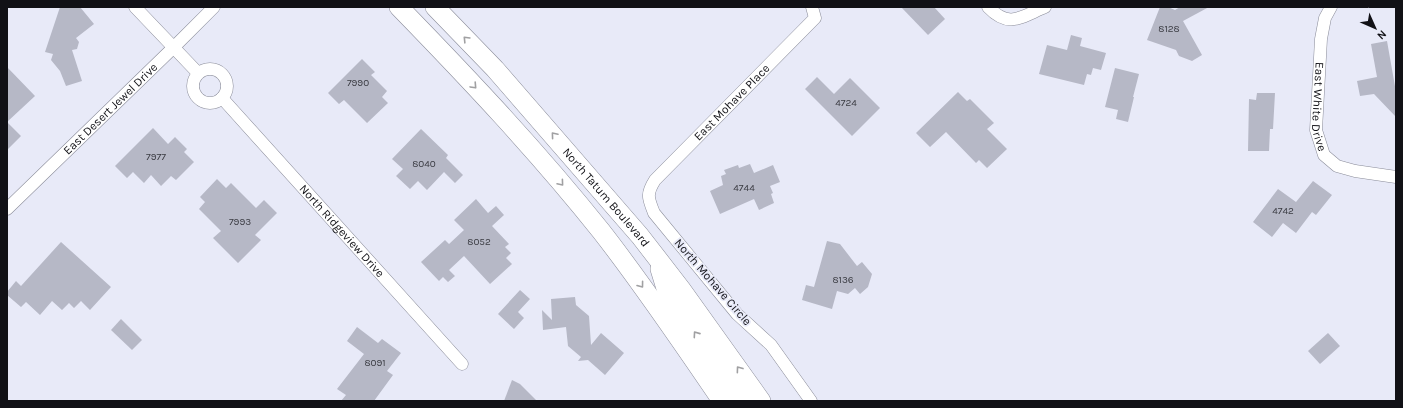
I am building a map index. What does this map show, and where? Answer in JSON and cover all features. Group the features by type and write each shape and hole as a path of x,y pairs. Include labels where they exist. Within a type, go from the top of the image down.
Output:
{"main road":[{"path":"399,7 532,148 596,226 653,301 722,401"},
{"name":"North Tatum Boulevard","path":"435,7 521,98 656,256 761,401"},
{"path":"656,256 668,295 742,401"}],"street":[{"path":"135,7 198,74"},
{"name":"East Desert Jewel Drive","path":"7,209 214,7"},
{"name":"East Mohave Place","path":"648,198 650,188 655,180 815,18 812,7"},
{"path":"988,7 1001,18 1007,20 1016,19 1045,7"},
{"name":"East White Drive","path":"1332,7 1325,18 1321,39 1316,130 1324,155 1337,166 1355,171 1396,176"},
{"path":"209,69 220,72 226,82 227,87 222,98 212,102 207,102 198,97 193,88 193,83 198,74 209,69"},
{"name":"North Ridgeview Drive","path":"222,98 462,364"},
{"name":"North Mohave Circle","path":"648,198 654,213 737,314 771,346 811,401"}],"building":[{"path":"60,7 80,7 94,24 76,38 79,42 77,49 72,50 82,81 66,86 60,71 51,60 53,54 45,52"},
{"path":"901,7 934,7 945,19 928,35"},
{"path":"1160,7 1168,7 1175,10 1180,7 1209,7 1183,21 1202,55 1192,61 1179,56 1176,50 1147,40"},
{"path":"1071,35 1082,38 1080,46 1106,53 1101,70 1093,68 1091,75 1087,74 1084,85 1039,74 1047,45 1067,50"},
{"path":"1387,41 1396,92 1396,117 1374,94 1360,96 1357,81 1377,77 1371,44"},
{"path":"362,59 375,72 371,75 387,91 382,97 388,103 367,123 344,100 339,104 328,93"},
{"path":"7,67 35,96 7,122"},
{"path":"1115,68 1139,74 1128,122 1116,119 1118,110 1105,107"},
{"path":"817,77 834,94 850,78 880,108 852,136 805,89"},
{"path":"958,92 967,101 970,99 994,123 987,129 1007,149 987,168 979,160 976,163 946,132 930,147 916,133"},
{"path":"1257,93 1275,93 1273,129 1270,129 1269,151 1248,151 1249,99 1256,100"},
{"path":"7,122 21,136 7,150"},
{"path":"153,128 168,144 175,137 187,149 184,152 194,162 176,180 171,176 161,186 151,175 144,183 133,172 127,178 115,166"},
{"path":"421,129 448,155 446,158 463,175 455,183 444,172 427,190 418,181 410,189 396,176 403,169 392,159"},
{"path":"750,164 754,173 773,165 780,182 770,186 773,193 771,194 774,203 759,210 754,199 720,214 710,191 723,185 721,176 726,174 724,170 738,165 739,168"},
{"path":"217,179 226,188 231,183 256,208 264,200 277,213 255,235 261,240 238,263 213,238 221,231 199,209 205,202 200,197"},
{"path":"1313,181 1332,195 1316,215 1312,212 1296,233 1283,223 1272,237 1253,222 1278,189 1296,202"},
{"path":"476,199 488,213 496,206 504,215 492,226 509,244 505,247 511,253 506,258 512,264 490,284 464,256 449,270 455,276 448,282 443,277 439,281 421,262 445,240 449,244 464,230 454,220"},
{"path":"827,241 840,244 857,266 862,262 872,274 868,287 860,294 855,288 848,294 837,291 832,309 802,300 806,285 814,287"},
{"path":"61,242 111,287 90,310 81,301 74,308 69,303 62,310 52,301 40,315 26,302 21,307 7,295 7,292 16,281 21,286"},
{"path":"520,290 530,299 518,312 524,318 514,329 498,314"},
{"path":"575,297 576,305 589,316 591,345 601,333 624,353 605,375 588,360 578,361 581,357 568,346 566,327 543,330 542,310 552,320 551,299"},
{"path":"121,319 142,340 132,350 111,330"},
{"path":"357,327 378,343 382,339 401,353 387,371 393,375 374,401 341,401 346,395 337,389 364,354 347,341"},
{"path":"1328,333 1340,346 1320,364 1308,351"},
{"path":"512,380 520,384 537,401 504,401"}]}
